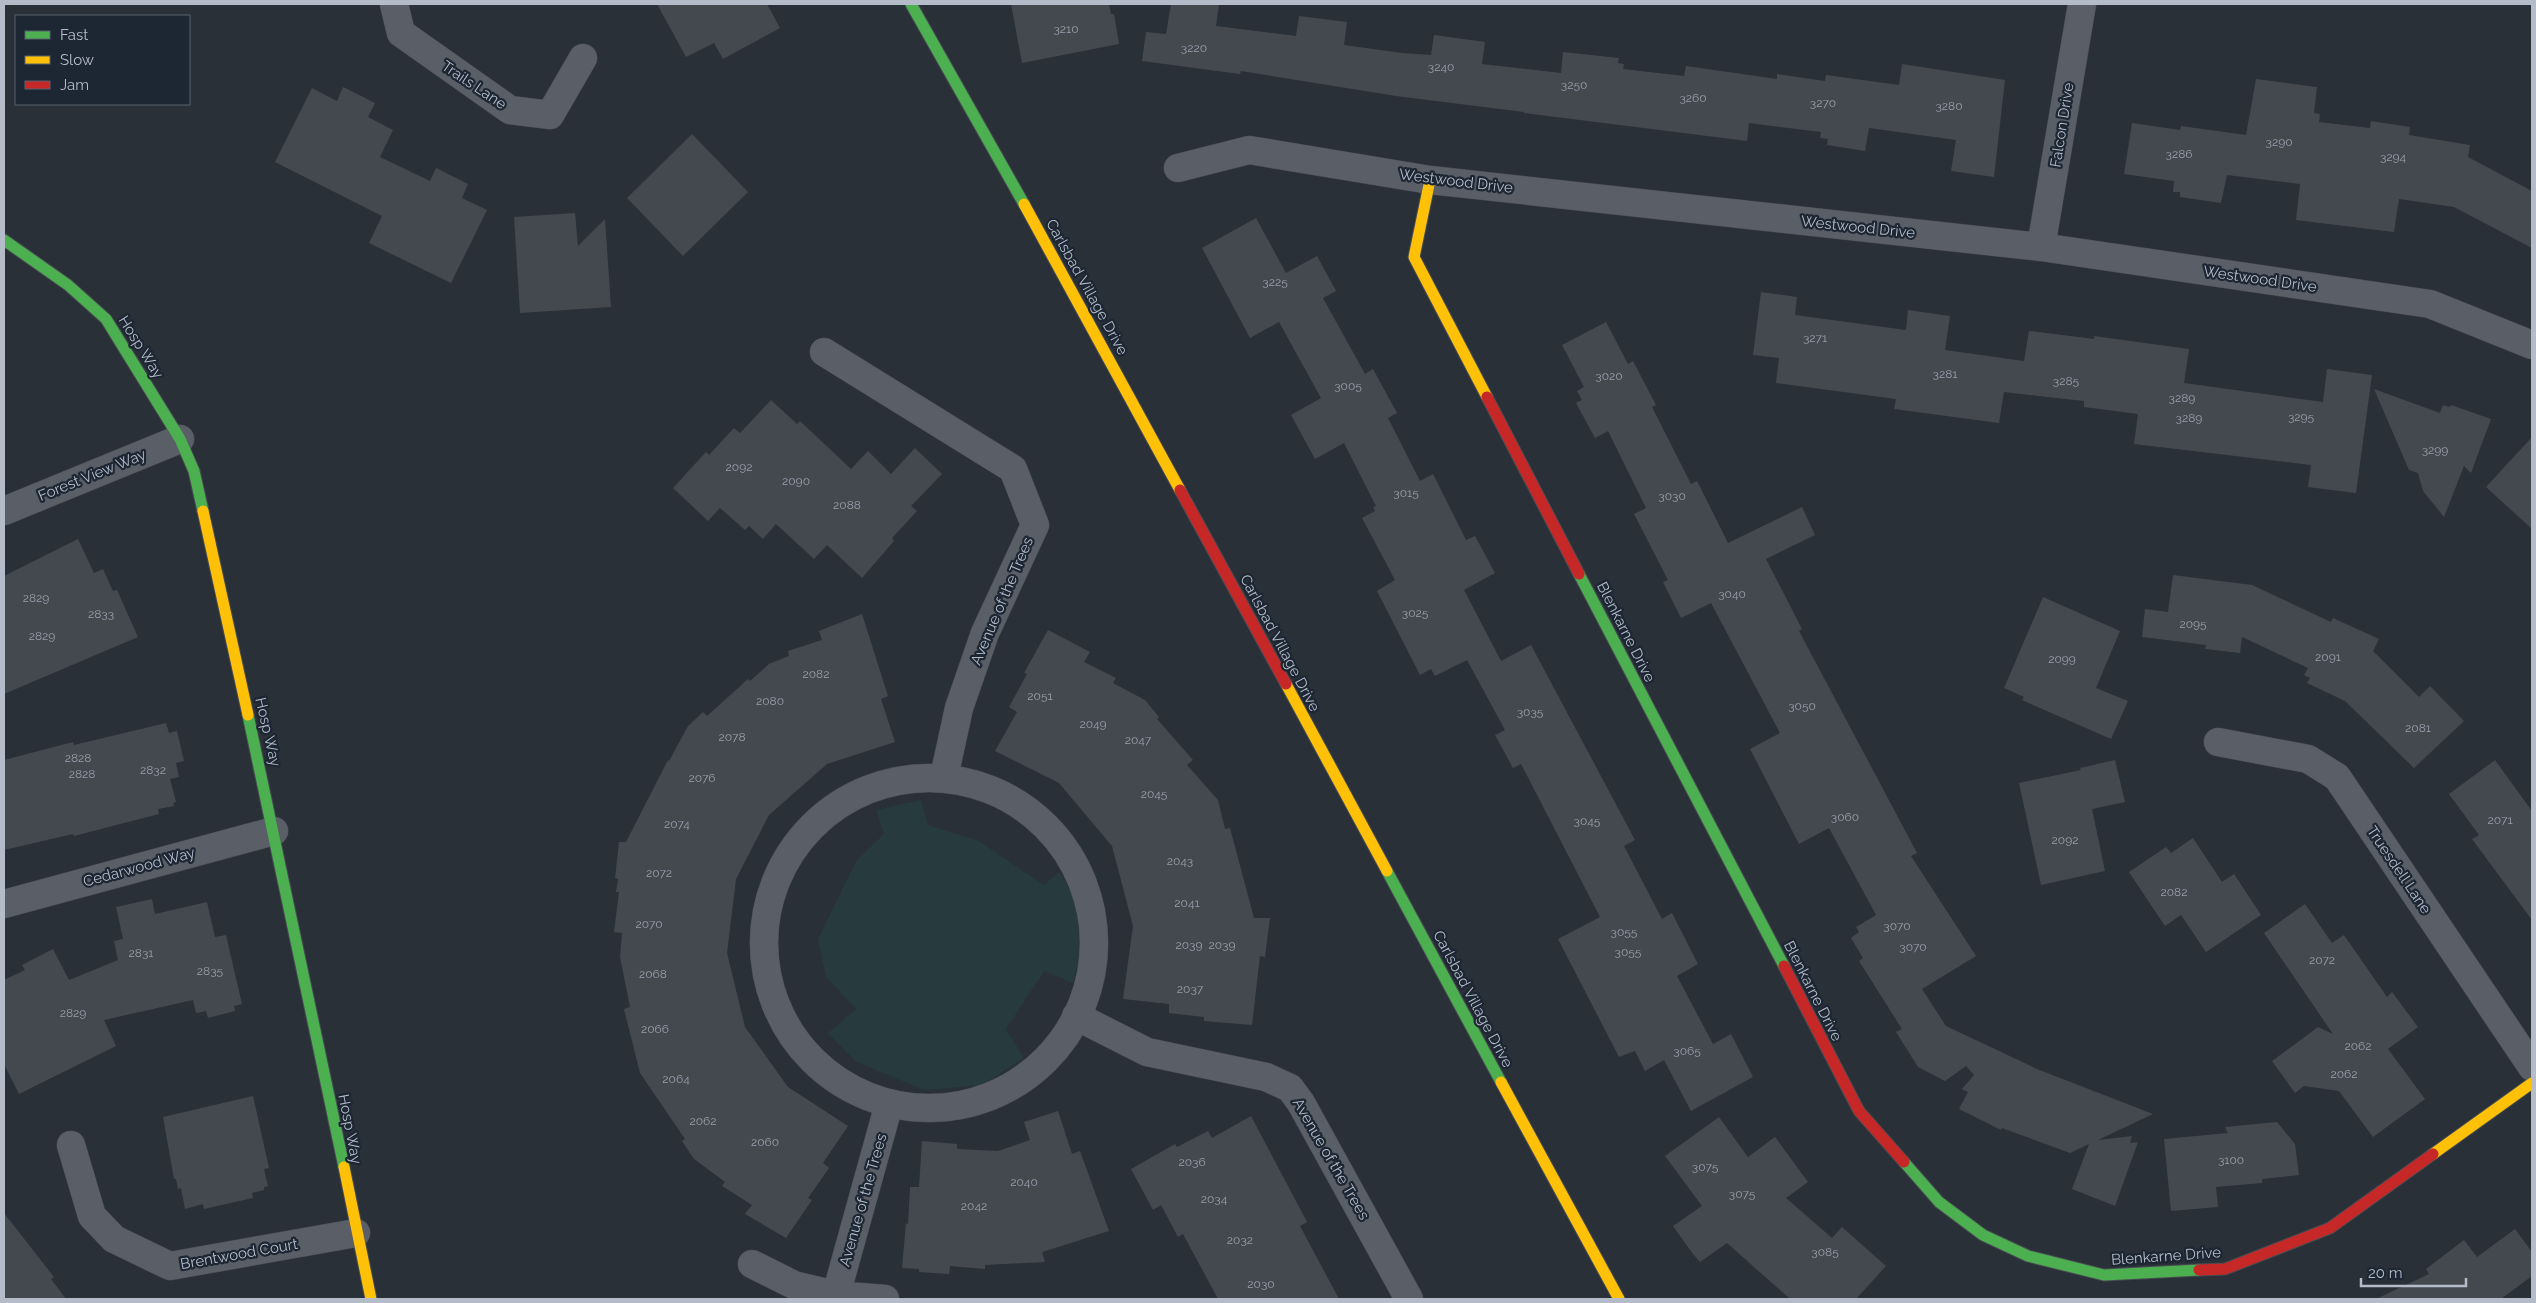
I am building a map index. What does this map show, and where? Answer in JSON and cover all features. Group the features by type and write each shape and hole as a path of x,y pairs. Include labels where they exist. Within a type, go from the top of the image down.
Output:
{"street":[{"name":"Trails Lane","path":"394,4 401,33 510,110 550,115 583,58"},
{"name":"Carlsbad Village Drive","path":"911,4 1066,279 1619,1299"},
{"name":"Falcon Drive","path":"2041,247 2082,4"},
{"name":"Westwood Drive","path":"1178,168 1249,150 1430,180 2041,247 2430,304 2532,344"},
{"name":"Blenkarne Drive","path":"1430,180 1414,257 1859,1111 1939,1202 1983,1235 2028,1256 2104,1275 2225,1269 2330,1228 2532,1083"},
{"name":"Hosp Way","path":"4,240 68,285 106,319 180,439 194,471 274,831 371,1299"},
{"name":"Avenue of the Trees","path":"824,352 1013,469 1035,525 985,633 959,708 944,777"},
{"name":"Forest View Way","path":"4,511 180,439"},
{"name":"Truesdell Lane","path":"2218,742 2308,759 2337,777 2532,1067"},
{"path":"944,777 979,784 1004,794 1031,810 1051,830 1075,862 1089,897 1095,939 1091,976 1082,1006 1076,1016 1056,1049 1024,1078 994,1096 955,1107 916,1108 889,1104 860,1094 827,1074 804,1052 787,1028 774,1001 766,972 763,938 767,908 773,888 792,849 822,815 864,790 902,778 944,777"},
{"name":"Cedarwood Way","path":"4,904 274,831"},
{"name":"Avenue of the Trees","path":"1076,1016 1146,1052 1266,1077 1290,1088 1301,1103 1409,1299"},
{"name":"Avenue of the Trees","path":"836,1295 889,1104"},
{"name":"Brentwood Court","path":"71,1145 92,1216 114,1239 170,1266 356,1233"},
{"path":"752,1264 794,1285 836,1295 886,1299"}],"green space":[{"path":"921,800 928,825 979,841 1044,885 1059,872 1075,897 1081,952 1073,983 1044,971 1006,1029 1024,1058 982,1085 924,1090 857,1062 828,1033 856,1009 826,977 818,939 856,861 884,834 876,810"}],"building":[{"path":"657,4 767,4 780,28 723,59 714,43 686,57"},
{"path":"1011,4 1109,4 1111,14 1114,14 1119,44 1022,63"},
{"path":"1171,4 1219,4 1216,26 1296,36 1299,16 1347,22 1344,45 1402,53 1431,55 1434,35 1485,42 1482,64 1561,73 1563,52 1619,58 1618,63 1624,64 1623,69 1684,76 1686,66 1777,79 1777,74 1825,81 1826,75 1899,85 1902,64 2005,80 1994,177 1951,171 1956,140 1869,128 1865,151 1827,145 1828,139 1820,138 1821,132 1749,123 1747,141 1396,96 1241,71 1240,74 1142,61 1146,32 1166,34"},
{"path":"2256,79 2317,87 2314,113 2320,114 2319,122 2370,128 2371,121 2410,127 2409,135 2470,145 2468,157 2532,191 2532,248 2454,207 2399,199 2394,232 2296,220 2300,184 2227,175 2221,203 2180,197 2180,192 2173,192 2174,181 2124,174 2132,123 2180,130 2181,126 2246,135"},
{"path":"343,87 375,103 368,117 393,130 380,157 430,181 436,168 468,184 462,198 487,210 451,283 369,243 382,216 275,162 312,88 337,101"},
{"path":"692,134 748,192 683,256 627,198"},
{"path":"575,213 578,246 605,219 611,307 520,313 514,217"},
{"path":"1256,218 1286,273 1317,256 1336,291 1323,298 1365,374 1373,369 1397,413 1388,418 1420,481 1433,474 1466,540 1475,536 1495,573 1464,590 1501,661 1531,645 1635,840 1624,846 1662,919 1672,913 1698,964 1677,976 1713,1044 1731,1034 1753,1077 1691,1111 1664,1060 1645,1071 1635,1051 1619,1057 1558,939 1600,917 1521,764 1513,768 1495,735 1505,730 1467,660 1435,676 1431,669 1420,675 1377,591 1395,580 1362,518 1375,511 1373,507 1376,506 1344,443 1315,459 1291,415 1321,398 1279,322 1250,338 1202,248"},
{"path":"1761,292 1797,297 1795,315 1906,330 1908,310 1950,316 1945,350 2024,361 2029,331 2094,339 2094,336 2189,349 2184,383 2323,402 2327,369 2372,375 2356,493 2308,487 2311,465 2134,444 2138,414 2084,407 2084,401 2004,392 1999,423 1894,409 1896,399 1776,383 1779,358 1753,355"},
{"path":"1606,322 1628,364 1633,361 1656,405 1652,407 1691,484 1697,481 1728,543 1802,507 1815,535 1766,559 1802,629 1799,631 1917,853 1911,856 1976,956 1922,989 1946,1026 2037,1069 2153,1114 2098,1140 2132,1136 2130,1143 2138,1142 2115,1206 2072,1189 2089,1144 2070,1153 2002,1128 2001,1130 1959,1109 1968,1092 1962,1089 1974,1075 1966,1066 1945,1081 1918,1067 1896,1032 1902,1029 1859,961 1863,958 1851,938 1859,932 1856,927 1876,915 1829,828 1799,844 1750,749 1780,733 1711,603 1681,618 1663,582 1668,580 1634,514 1646,508 1608,431 1595,438 1576,403 1582,400 1577,391 1584,387 1562,345"},
{"path":"2374,389 2440,413 2443,405 2450,407 2451,405 2491,419 2471,473 2464,466 2444,517 2423,491 2418,473 2409,470"},
{"path":"771,400 797,424 800,421 851,469 868,451 891,474 915,448 942,474 911,506 917,511 892,538 894,541 862,578 827,545 814,559 776,524 763,539 749,526 745,530 720,508 708,521 673,488 706,452 709,455 734,428 740,433"},
{"path":"2532,437 2532,529 2486,487"},
{"path":"78,539 94,573 103,569 113,591 117,590 138,637 4,694 4,576"},
{"path":"2173,575 2252,585 2331,622 2333,618 2379,639 2373,651 2419,697 2430,686 2464,721 2414,768 2345,701 2307,683 2310,678 2304,675 2308,668 2242,637 2240,653 2205,649 2206,645 2142,637 2145,609 2168,612"},
{"path":"2043,597 2120,631 2096,688 2128,701 2111,739 2022,700 2024,697 2004,688"},
{"path":"862,614 888,696 881,699 895,742 827,764 769,815 736,879 727,953 745,1027 788,1087 848,1126 823,1163 829,1168 808,1198 812,1200 786,1238 745,1214 752,1205 722,1186 725,1182 694,1159 682,1141 685,1139 640,1073 624,1009 630,1007 620,957 622,933 614,932 619,892 616,892 618,879 615,878 619,842 626,842 668,760 688,726 703,712 707,716 748,679 750,681 769,664 789,656 788,651 822,640 819,631"},
{"path":"1048,630 1090,652 1084,662 1116,678 1113,683 1145,700 1159,717 1157,719 1193,760 1187,765 1218,800 1225,829 1230,828 1254,918 1270,918 1265,957 1260,956 1252,1025 1204,1021 1204,1017 1169,1013 1169,1004 1123,999 1133,926 1112,846 1059,783 995,751 1017,712 1009,707 1027,674 1024,673"},
{"path":"166,723 169,733 177,731 184,761 176,763 179,777 170,779 176,802 173,803 174,806 158,809 159,814 74,836 73,834 4,850 4,760 73,742 74,745"},
{"path":"2115,760 2125,802 2092,809 2105,871 2041,885 2019,783 2081,770 2080,768"},
{"path":"2495,760 2532,811 2532,920 2472,839 2479,835 2449,794"},
{"path":"2193,838 2222,882 2234,874 2261,915 2206,952 2181,915 2165,926 2129,872 2166,847 2171,853"},
{"path":"152,899 155,914 207,902 215,937 226,935 242,1004 234,1006 235,1011 208,1018 206,1011 196,1013 193,1000 104,1020 116,1046 19,1094 4,1064 4,980 25,970 22,965 53,949 69,980 118,960 114,941 123,939 116,907"},
{"path":"2305,904 2332,943 2344,935 2387,997 2392,992 2418,1027 2388,1049 2425,1099 2373,1137 2339,1091 2304,1086 2295,1093 2272,1061 2318,1027 2333,1034 2264,933"},
{"path":"253,1096 269,1168 264,1169 268,1186 264,1187 264,1190 252,1193 253,1198 204,1209 203,1204 185,1209 181,1188 178,1189 176,1179 174,1179 163,1117"},
{"path":"1058,1111 1072,1154 1080,1151 1109,1231 1042,1252 1045,1262 985,1265 985,1269 950,1266 949,1274 919,1272 919,1269 902,1268 906,1223 908,1224 910,1187 919,1187 922,1141 957,1144 957,1149 998,1151 1030,1140 1024,1122"},
{"path":"1251,1116 1307,1222 1300,1226 1339,1299 1218,1299 1183,1234 1178,1237 1161,1205 1153,1210 1131,1169 1175,1144 1177,1147 1208,1131 1212,1138"},
{"path":"1719,1117 1748,1157 1775,1137 1808,1182 1786,1198 1832,1238 1842,1227 1886,1266 1856,1299 1790,1299 1727,1243 1700,1262 1693,1254 1673,1226 1702,1206 1665,1156"},
{"path":"2277,1122 2295,1144 2299,1175 2262,1179 2262,1183 2216,1187 2218,1207 2171,1211 2164,1139 2228,1133 2225,1127"},
{"path":"4,1213 54,1277 51,1279 66,1299 4,1299"},
{"path":"2515,1229 2532,1252 2532,1276 2501,1299 2376,1299 2429,1274 2426,1269 2464,1240 2477,1257"}],"traffic: fast":[{"path":"911,4 1024,204"},
{"path":"4,240 68,285 106,319 180,439 194,471 203,511"},
{"path":"1579,574 1784,966"},
{"path":"248,715 344,1167"},
{"path":"1387,871 1501,1082"},
{"path":"1904,1162 1939,1202 1983,1235 2028,1256 2104,1275 2199,1270"}],"traffic: slow":[{"path":"1430,180 1414,257 1487,397"},
{"path":"1024,204 1180,490"},
{"path":"203,511 248,715"},
{"path":"1286,684 1387,871"},
{"path":"1501,1082 1619,1299"},
{"path":"2433,1154 2532,1083"},
{"path":"344,1167 371,1299"}],"traffic: jam":[{"path":"1487,397 1579,574"},
{"path":"1180,490 1286,684"},
{"path":"1784,966 1859,1111 1904,1162"},
{"path":"2199,1270 2225,1269 2330,1228 2433,1154"}]}
